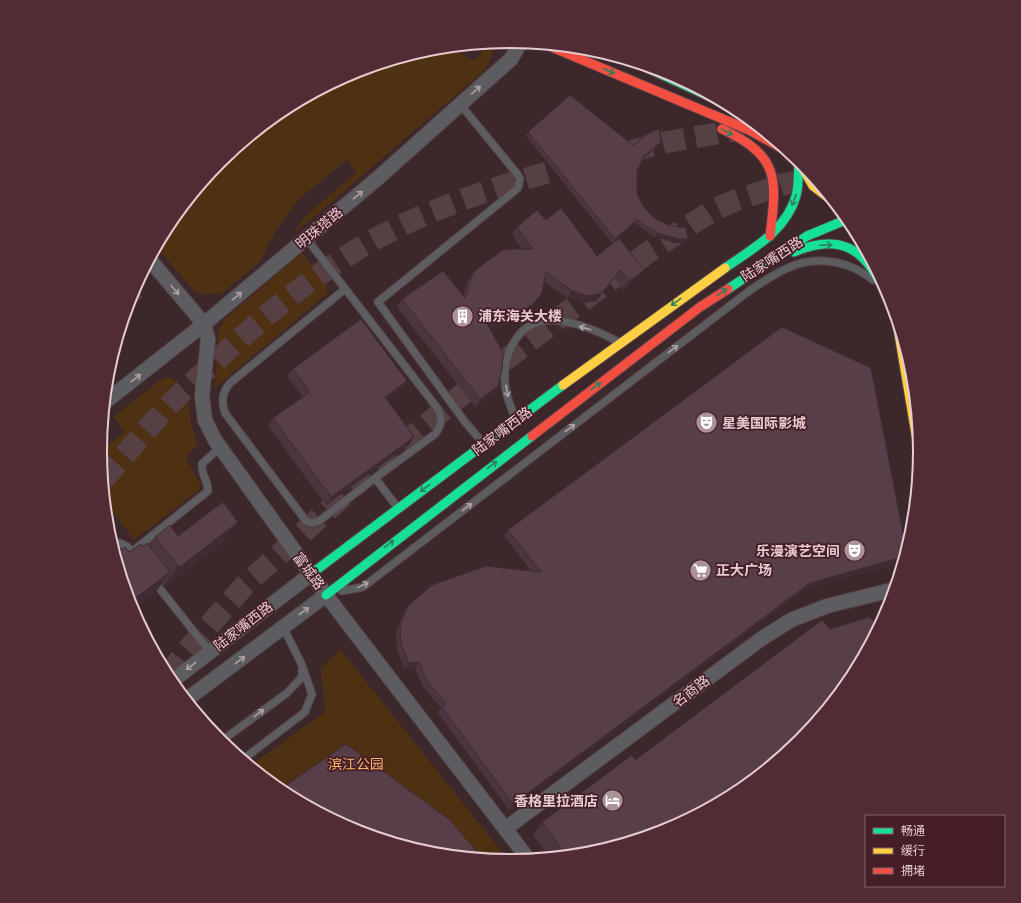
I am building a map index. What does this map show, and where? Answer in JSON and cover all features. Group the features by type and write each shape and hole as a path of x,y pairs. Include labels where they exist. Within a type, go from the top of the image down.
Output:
{"street":[{"name":"明珠塔路","path":"110,398 204,324 378,178 510,59 517,48"},
{"path":"561,51 749,130 772,144"},
{"path":"672,97 680,110 726,130 755,149 768,164 774,178 775,198 770,236"},
{"name":"陆家嘴西路","path":"176,678 311,574 516,420 620,343 770,236 787,217 796,195 797,167"},
{"path":"806,176 808,181 824,198"},
{"name":"陆家嘴西路","path":"190,697 705,314 763,264 807,236 842,221"},
{"path":"763,264 804,248 826,244 845,246 861,252"},
{"name":"富城路","path":"154,264 204,324 208,340 203,402 205,420 220,448 326,595 525,854"},
{"path":"902,358 912,412"},
{"name":"名商路","path":"505,829 761,639 791,620 827,606 889,591"}],"lane":[{"path":"460,104 518,175 520,179 518,188 378,302 465,422 484,445"},
{"path":"306,238 438,410 441,416 439,429 435,434 375,478 325,518 312,523 306,521 225,413 222,405 225,390 230,383 345,289"},
{"path":"326,595 363,587 705,314 771,277 798,264 818,261 845,264 866,274 877,284"},
{"path":"516,420 506,390 506,370 508,355 515,339 526,328 540,322 556,320 605,334 620,343"},
{"path":"118,543 128,547 134,555 208,491 208,481 202,472 202,464 206,458 220,448"},
{"path":"375,478 399,508"},
{"path":"150,576 210,652"},
{"path":"246,757 305,712 312,694 301,664 283,627"},
{"path":"226,738 287,693 302,677 301,664"}],"green space":[{"path":"484,49 493,49 490,61 484,71 294,234 304,217 357,172 347,160 298,200 277,229 260,262 222,293 203,295 194,291 160,251 190,206 225,166 265,131 309,102 356,79 381,69 406,62 458,51 469,58 476,60"},
{"path":"302,252 325,281 327,285 327,294 215,388 218,333 223,321"},
{"path":"168,377 176,381 189,397 190,421 198,445 188,454 186,459 201,485 199,490 134,540 111,510 107,446 125,432 113,417 160,380"},
{"name":"滨江公园","path":"341,650 504,855 458,852 382,834 345,819 309,801 286,787 254,763 325,712 321,668"}],"building":[{"path":"570,95 634,146 645,135 659,129 661,142 644,156 637,171 637,193 643,206 654,218 668,225 686,228 688,239 679,239 657,233 637,220 615,239 528,132"},
{"name":"浦东海关大楼","path":"561,208 597,256 619,238 644,270 629,281 620,270 602,293 589,296 572,291 546,272 542,293 533,304 507,320 484,318 503,353 502,369 498,386 480,399 402,299 443,271 465,298 473,273 486,262 503,250 533,249 517,227 537,210 546,220"},
{"path":"140,293 143,297 135,304"},
{"path":"361,319 407,381 385,397 414,437 331,497 273,418 310,392 293,369"},
{"name":"正大广场","path":"782,327 871,368 904,538 899,558 810,583 513,804 442,707 446,703 427,681 419,662 409,663 401,645 400,625 408,606 432,585 486,566 541,572 508,530"},
{"path":"223,502 238,522 181,566 178,566 155,537 170,525 178,536"},
{"path":"147,543 170,572 135,598 128,581 120,551 125,547 129,552 141,544 143,546"},
{"path":"869,617 875,623 860,653 831,697 814,718 777,755 735,787 712,801 665,824 640,834 615,841 564,852 542,822 632,755 635,760 822,620 830,629"},
{"path":"346,744 450,820 478,854 458,852 432,847 403,840 397,835 395,838 381,834 332,813 285,786"}],"tunnel":[{"path":"631,151 667,142 743,129"},
{"path":"108,474 169,405 191,384 258,323 331,266 383,235 432,212 496,188 583,163"},
{"path":"171,670 244,586 379,464 481,379 570,310 650,251 712,211 734,201 784,184 809,180"}],"traffic: fast":[{"path":"725,268 767,238 784,219 796,196 799,169"},
{"path":"728,289 807,236 842,221"},
{"path":"794,252 816,245 834,244 849,248 862,257 866,262"},
{"path":"311,574 563,385"},
{"path":"326,595 532,436"}],"traffic: slow":[{"path":"810,181 818,190"},
{"path":"563,385 725,268"},
{"path":"904,365 912,410"}],"traffic: jam":[{"path":"561,51 749,130 767,140"},
{"path":"722,129 741,139 755,149 765,160 770,171 774,199 770,236"},
{"path":"532,436 700,307 728,289"}],"place":[{"name":"浦东海关大楼","path":"463,316"},
{"name":"星美国际影城","path":"707,423"},
{"name":"乐漫演艺空间","path":"855,551"},
{"name":"正大广场","path":"700,570"},
{"name":"香格里拉酒店","path":"613,801"}]}
